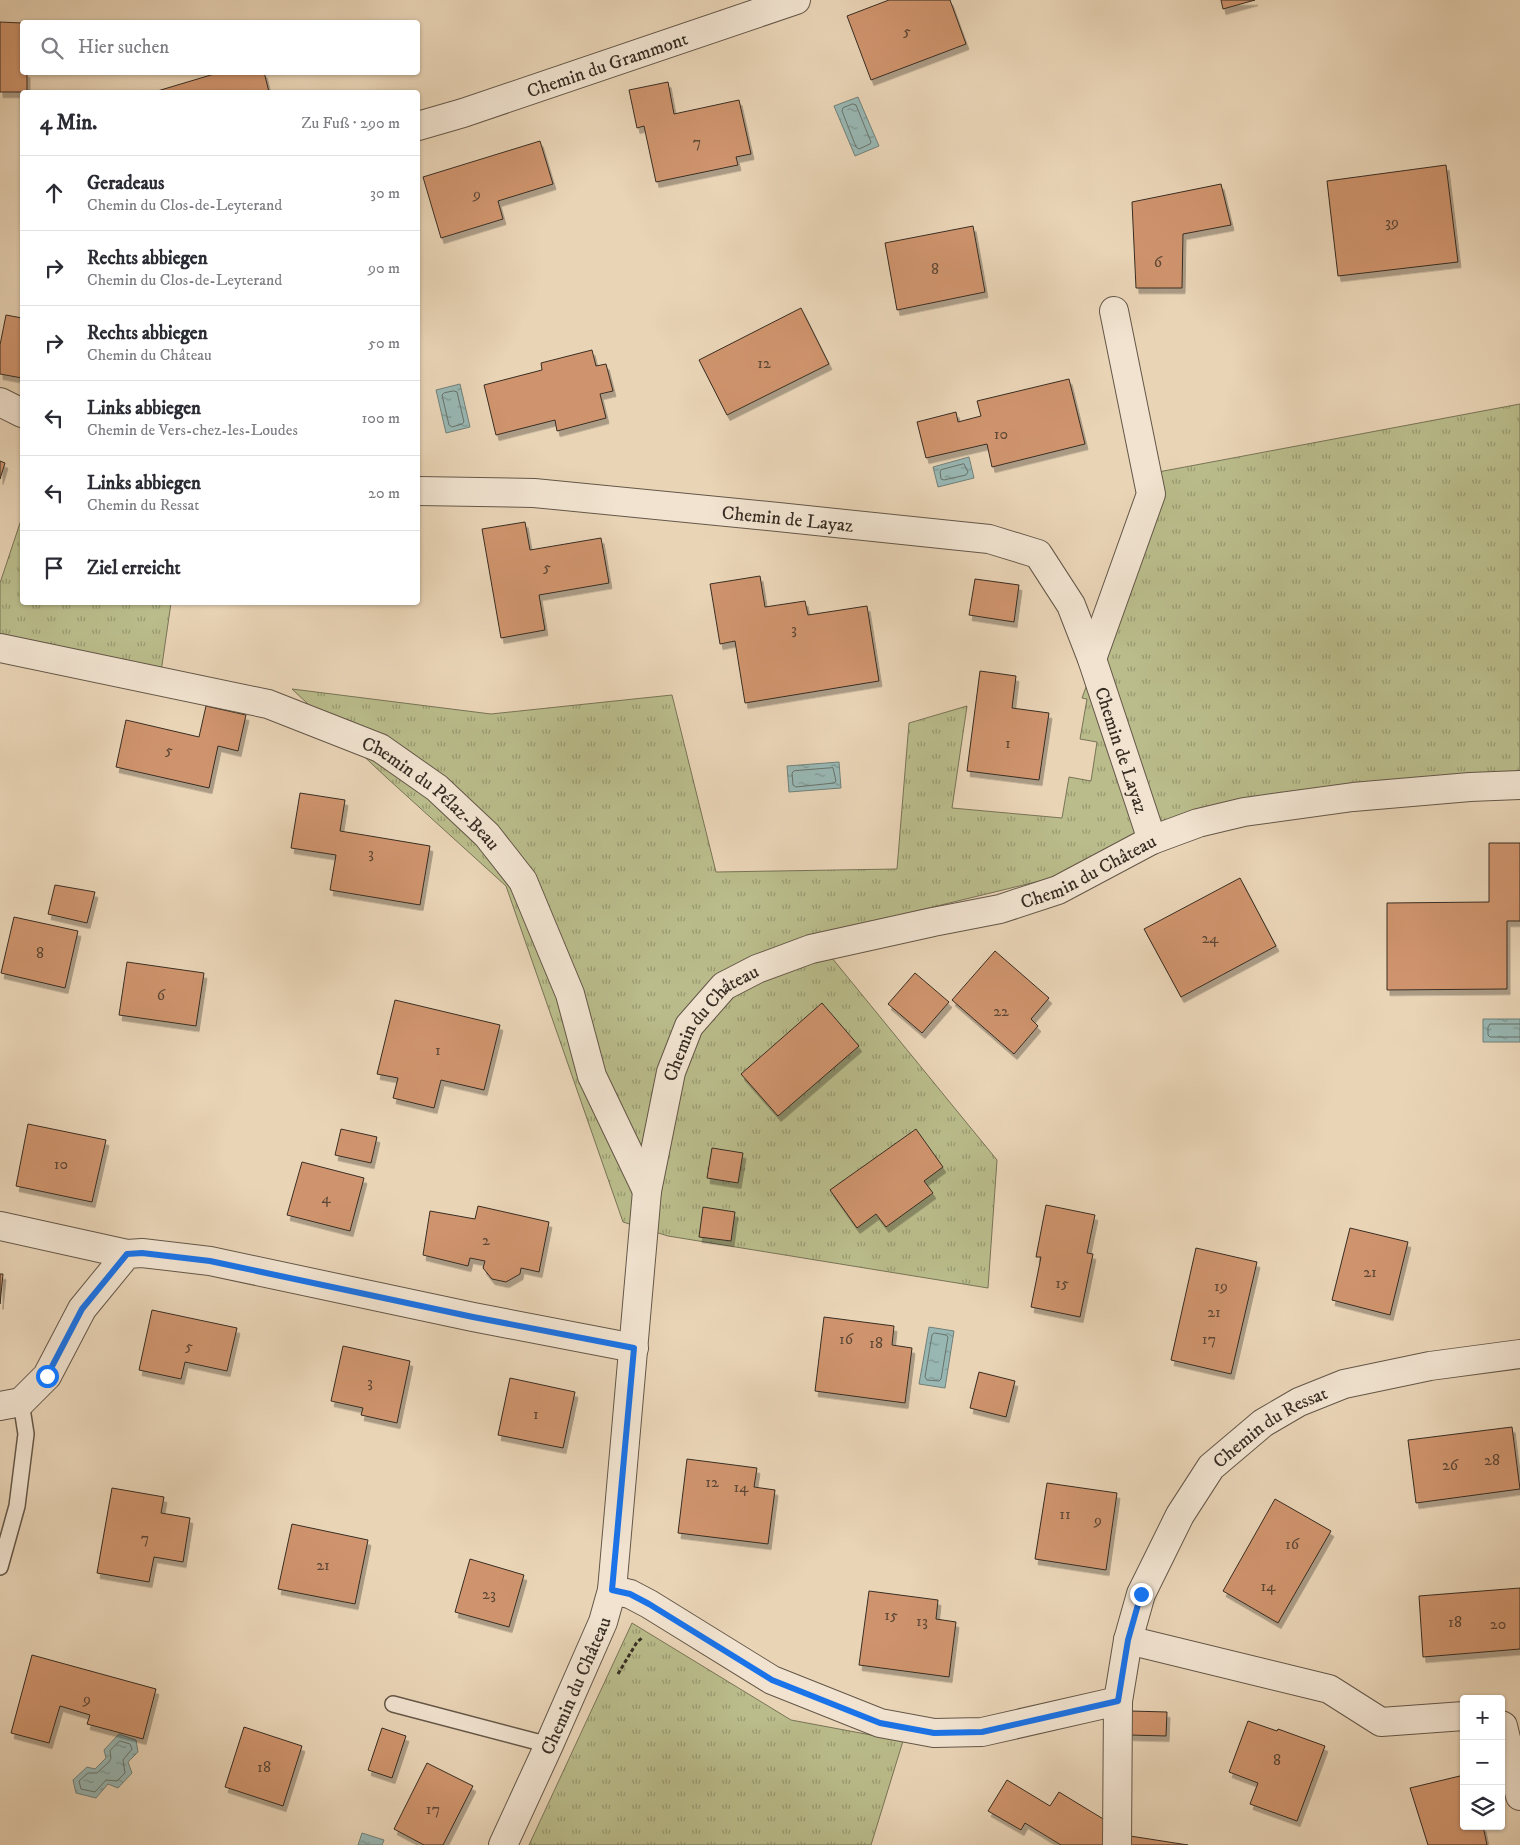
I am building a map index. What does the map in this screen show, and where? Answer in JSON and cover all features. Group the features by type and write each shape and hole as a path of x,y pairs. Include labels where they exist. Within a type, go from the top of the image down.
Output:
{"street":[{"name":"Chemin du Grammont","path":"420,125 472,110 796,0"},
{"path":"1092,659 1150,494 1114,311"},
{"path":"0,402 20,412"},
{"name":"Chemin de Layaz","path":"420,492 534,493 989,539 1038,554 1071,605 1092,659 1152,840"},
{"name":"Chemin du Pélaz-Beau","path":"0,648 268,704 380,748 437,788 487,834 522,881 570,994 592,1076 647,1191"},
{"name":"Chemin du Château","path":"503,1845 550,1745 603,1622 612,1590 647,1191 671,1072 688,1026 724,986 757,969 810,949 1000,909 1050,892 1152,840 1198,822 1244,812 1353,797 1470,787 1520,785"},
{"path":"0,1226 127,1254 142,1253 210,1261 473,1317 634,1348"},
{"path":"10,1404 47,1376 82,1309 127,1254"},
{"name":"Chemin du Ressat","path":"1117,1845 1118,1701 1128,1640 1141,1594 1180,1515 1211,1467 1263,1423 1299,1402 1344,1384 1430,1366 1520,1354"},
{"path":"612,1590 630,1594 643,1601 772,1680 880,1723 934,1733 982,1732 1118,1701"},
{"path":"1128,1640 1329,1690 1380,1722 1460,1716"},
{"path":"1505,1734 1520,1796"}],"lane":[{"path":"0,1567 17,1506 26,1434 10,1404"},
{"path":"393,1704 550,1745"}],"green space":[{"path":"1520,404 1520,773 1271,794 1157,823 1094,673 1135,833 1052,878 814,936 997,1160 988,1288 668,1236 623,1222 506,886 292,689 491,714 672,695 716,872 897,869 909,723 967,706 952,808 1062,818 1069,777 1091,781 1097,742 1080,739 1087,699 1082,698 1153,473"},
{"path":"20,523 20,605 171,605 161,672 0,635 0,583"},
{"path":"632,1623 791,1720 903,1741 871,1845 529,1845"}],"water":[{"path":"858,97 879,146 855,156 834,106"},
{"path":"460,384 470,427 446,433 436,390"},
{"path":"969,457 974,478 938,487 933,467"},
{"path":"839,762 841,788 789,792 787,766"},
{"path":"1483,1019 1520,1019 1520,1042 1483,1042"},
{"path":"929,1327 954,1331 945,1388 919,1384"},
{"path":"119,1734 136,1740 138,1752 128,1762 132,1773 118,1788 108,1784 96,1798 76,1793 73,1780 87,1767 95,1769 106,1758 104,1750"},
{"path":"362,1833 384,1840 382,1845 358,1845"}],"building":[{"path":"889,0 950,0 966,44 871,80 847,16"},
{"path":"1221,0 1255,0 1223,9"},
{"path":"0,22 20,23 20,75 27,75 27,90 0,92"},
{"path":"211,75 265,75 268,90 161,90"},
{"path":"668,82 674,114 739,100 751,154 736,157 738,165 656,182 644,126 637,128 629,90"},
{"path":"540,141 553,184 498,201 503,219 441,238 423,177"},
{"path":"1446,165 1458,262 1338,276 1327,181"},
{"path":"1221,184 1231,225 1183,234 1182,288 1136,288 1132,202"},
{"path":"973,226 985,292 897,310 885,243"},
{"path":"801,308 829,364 727,415 699,360"},
{"path":"6,315 20,318 20,378 0,374 0,345"},
{"path":"592,350 596,366 606,364 613,391 600,394 606,418 557,431 555,420 496,435 484,385 542,370 541,363"},
{"path":"1069,379 1085,444 992,467 987,444 926,458 917,422 956,412 958,422 981,416 977,401"},
{"path":"0,461 5,463 0,479"},
{"path":"525,522 530,550 601,538 609,583 539,595 545,630 501,638 482,529"},
{"path":"760,576 765,607 805,601 808,615 867,606 879,681 745,703 735,641 720,644 710,584"},
{"path":"975,579 1019,585 1014,622 969,615"},
{"path":"980,671 1016,676 1012,708 1049,713 1039,780 967,771"},
{"path":"206,706 246,715 238,751 218,746 209,788 116,767 126,720 199,737"},
{"path":"300,793 345,800 340,831 430,846 420,905 330,890 336,855 291,848"},
{"path":"1489,843 1520,843 1520,921 1507,921 1507,989 1387,990 1387,903 1489,902"},
{"path":"1240,878 1276,946 1181,997 1144,929"},
{"path":"55,885 95,892 87,923 48,914"},
{"path":"14,917 78,931 65,988 1,973"},
{"path":"995,951 1049,998 1031,1019 1038,1026 1014,1054 952,1000"},
{"path":"127,962 204,973 196,1026 119,1015"},
{"path":"915,973 949,1002 922,1033 888,1004"},
{"path":"395,1000 500,1025 484,1090 441,1080 434,1108 393,1098 398,1078 377,1074"},
{"path":"822,1003 859,1046 778,1116 741,1074"},
{"path":"28,1124 106,1140 92,1202 16,1186"},
{"path":"341,1129 377,1137 371,1163 335,1155"},
{"path":"916,1129 943,1167 924,1181 933,1193 886,1227 876,1214 857,1228 830,1190"},
{"path":"712,1148 743,1153 738,1183 707,1178"},
{"path":"302,1162 364,1178 350,1231 287,1215"},
{"path":"1046,1205 1095,1215 1087,1253 1093,1254 1080,1317 1031,1307 1041,1257 1036,1257"},
{"path":"478,1206 549,1222 539,1272 521,1268 520,1274 506,1282 492,1279 483,1268 485,1261 470,1258 468,1266 423,1255 430,1211 475,1219"},
{"path":"703,1207 735,1212 731,1241 699,1237"},
{"path":"1350,1228 1408,1242 1390,1315 1332,1300"},
{"path":"1196,1248 1257,1262 1231,1374 1171,1360"},
{"path":"0,1274 3,1274 0,1304"},
{"path":"152,1310 237,1328 227,1371 185,1362 181,1379 139,1370"},
{"path":"824,1317 894,1326 892,1345 912,1348 905,1403 815,1391"},
{"path":"343,1346 410,1361 397,1423 361,1415 363,1408 331,1401"},
{"path":"979,1372 1015,1381 1006,1417 970,1408"},
{"path":"510,1378 575,1392 563,1448 498,1435"},
{"path":"1512,1427 1520,1489 1416,1503 1408,1440"},
{"path":"687,1459 757,1468 754,1487 775,1490 768,1544 678,1533"},
{"path":"1047,1483 1117,1493 1106,1570 1035,1559"},
{"path":"112,1488 164,1497 161,1513 190,1518 183,1562 154,1557 149,1582 97,1573"},
{"path":"1275,1499 1331,1531 1278,1623 1223,1591"},
{"path":"292,1524 368,1540 355,1604 278,1589"},
{"path":"470,1559 524,1575 509,1627 455,1612"},
{"path":"1520,1588 1520,1649 1423,1657 1419,1596"},
{"path":"869,1591 938,1600 936,1619 956,1622 949,1677 859,1665"},
{"path":"32,1655 156,1689 143,1739 87,1724 90,1715 60,1706 49,1743 11,1733"},
{"path":"1130,1711 1167,1712 1166,1736 1130,1735"},
{"path":"1248,1721 1277,1731 1278,1729 1325,1746 1297,1821 1250,1804 1258,1783 1229,1772"},
{"path":"244,1727 302,1746 283,1806 225,1787"},
{"path":"382,1728 406,1736 392,1778 368,1770"},
{"path":"427,1763 473,1786 443,1845 424,1845 394,1829"},
{"path":"1460,1776 1460,1830 1484,1830 1487,1845 1428,1845 1410,1788"},
{"path":"1007,1780 1050,1806 1059,1792 1118,1828 1107,1845 1061,1845 1025,1823 1021,1830 988,1811"},
{"path":"1130,1836 1188,1845 1129,1845"}],"route":[{"path":"47,1376 82,1309 127,1254 142,1253 210,1261 473,1317 634,1348 612,1590 630,1594 649,1604 772,1680 880,1723 934,1733 982,1732 1118,1701 1128,1640 1141,1594"}]}
